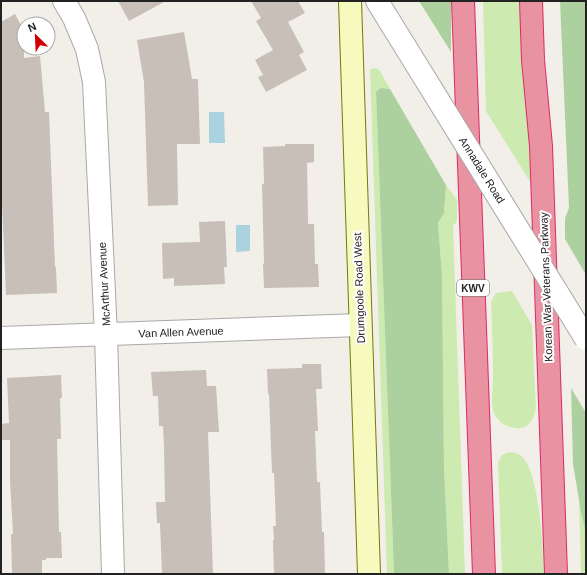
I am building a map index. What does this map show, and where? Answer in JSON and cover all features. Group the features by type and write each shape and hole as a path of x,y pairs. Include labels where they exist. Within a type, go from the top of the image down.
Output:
{"highway":[{"name":"KWV","path":"463,1 484,574"},
{"name":"Korean War Veterans Parkway","path":"531,1 533,60 541,146 556,574"},
{"path":"541,146 544,60 543,1"}],"main road":[{"name":"Drumgoole Road West","path":"350,1 369,574"}],"street":[{"name":"McArthur Avenue","path":"64,1 74,18 87,49 94,82 106,335 113,574"},
{"name":"Annadale Road","path":"377,1 586,339"},
{"name":"Van Allen Avenue","path":"1,338 360,325"}],"green space":[{"path":"419,1 451,1 451,52"},
{"path":"483,1 526,1 534,188 486,111"},
{"path":"560,1 586,1 586,275 565,239 565,218 569,208"},
{"path":"376,68 380,71 390,89 381,88 376,93 394,574 387,574 370,69"},
{"path":"381,88 390,89 446,185 444,213 438,223 442,275 444,468 449,574 394,574 376,92"},
{"path":"446,185 457,200 457,221 453,226 465,574 449,574 444,468 442,275 438,223 444,213"},
{"path":"512,291 532,325 536,409 529,424 520,428 510,427 501,422 495,415 492,403 493,367 491,302 496,293"},
{"path":"571,388 586,413 586,533 573,464"},
{"path":"509,452 518,454 525,461 531,473 536,490 543,547 544,574 502,574 498,463 502,455"},
{"path":"579,499 586,533 586,574 581,574"}],"water":[{"path":"209,112 224,112 225,143 209,143"},
{"path":"236,225 250,225 250,251 236,252"}],"building":[{"path":"118,1 166,1 129,21"},
{"path":"251,1 298,1 305,13 288,22 304,52 299,55 307,70 266,92 258,77 263,75 255,60 273,50 256,21 261,18"},
{"path":"15,14 16,16 16,56 24,56 24,58 40,56 45,112 49,112 57,293 6,295 1,179 1,22"},
{"path":"184,32 192,79 198,79 200,144 177,144 178,205 148,206 144,82 137,40"},
{"path":"285,144 314,144 314,162 307,163 308,224 314,224 315,264 318,264 319,287 264,288 262,184 264,184 263,147 285,146"},
{"path":"225,221 227,267 224,267 225,284 174,286 174,278 163,279 162,243 200,242 199,222"},
{"path":"302,364 321,364 322,389 316,389 318,431 315,431 317,482 320,482 322,532 324,532 325,574 274,574 273,526 276,526 267,369 302,368"},
{"path":"206,370 207,386 216,386 219,432 208,432 213,574 162,574 160,523 157,523 156,502 165,502 163,426 159,426 158,396 153,396 151,372"},
{"path":"61,375 61,439 57,439 59,532 61,532 62,558 46,558 46,560 42,560 42,574 12,574 11,534 13,534 10,481 10,440 1,440 1,424 9,423 7,378"}]}
